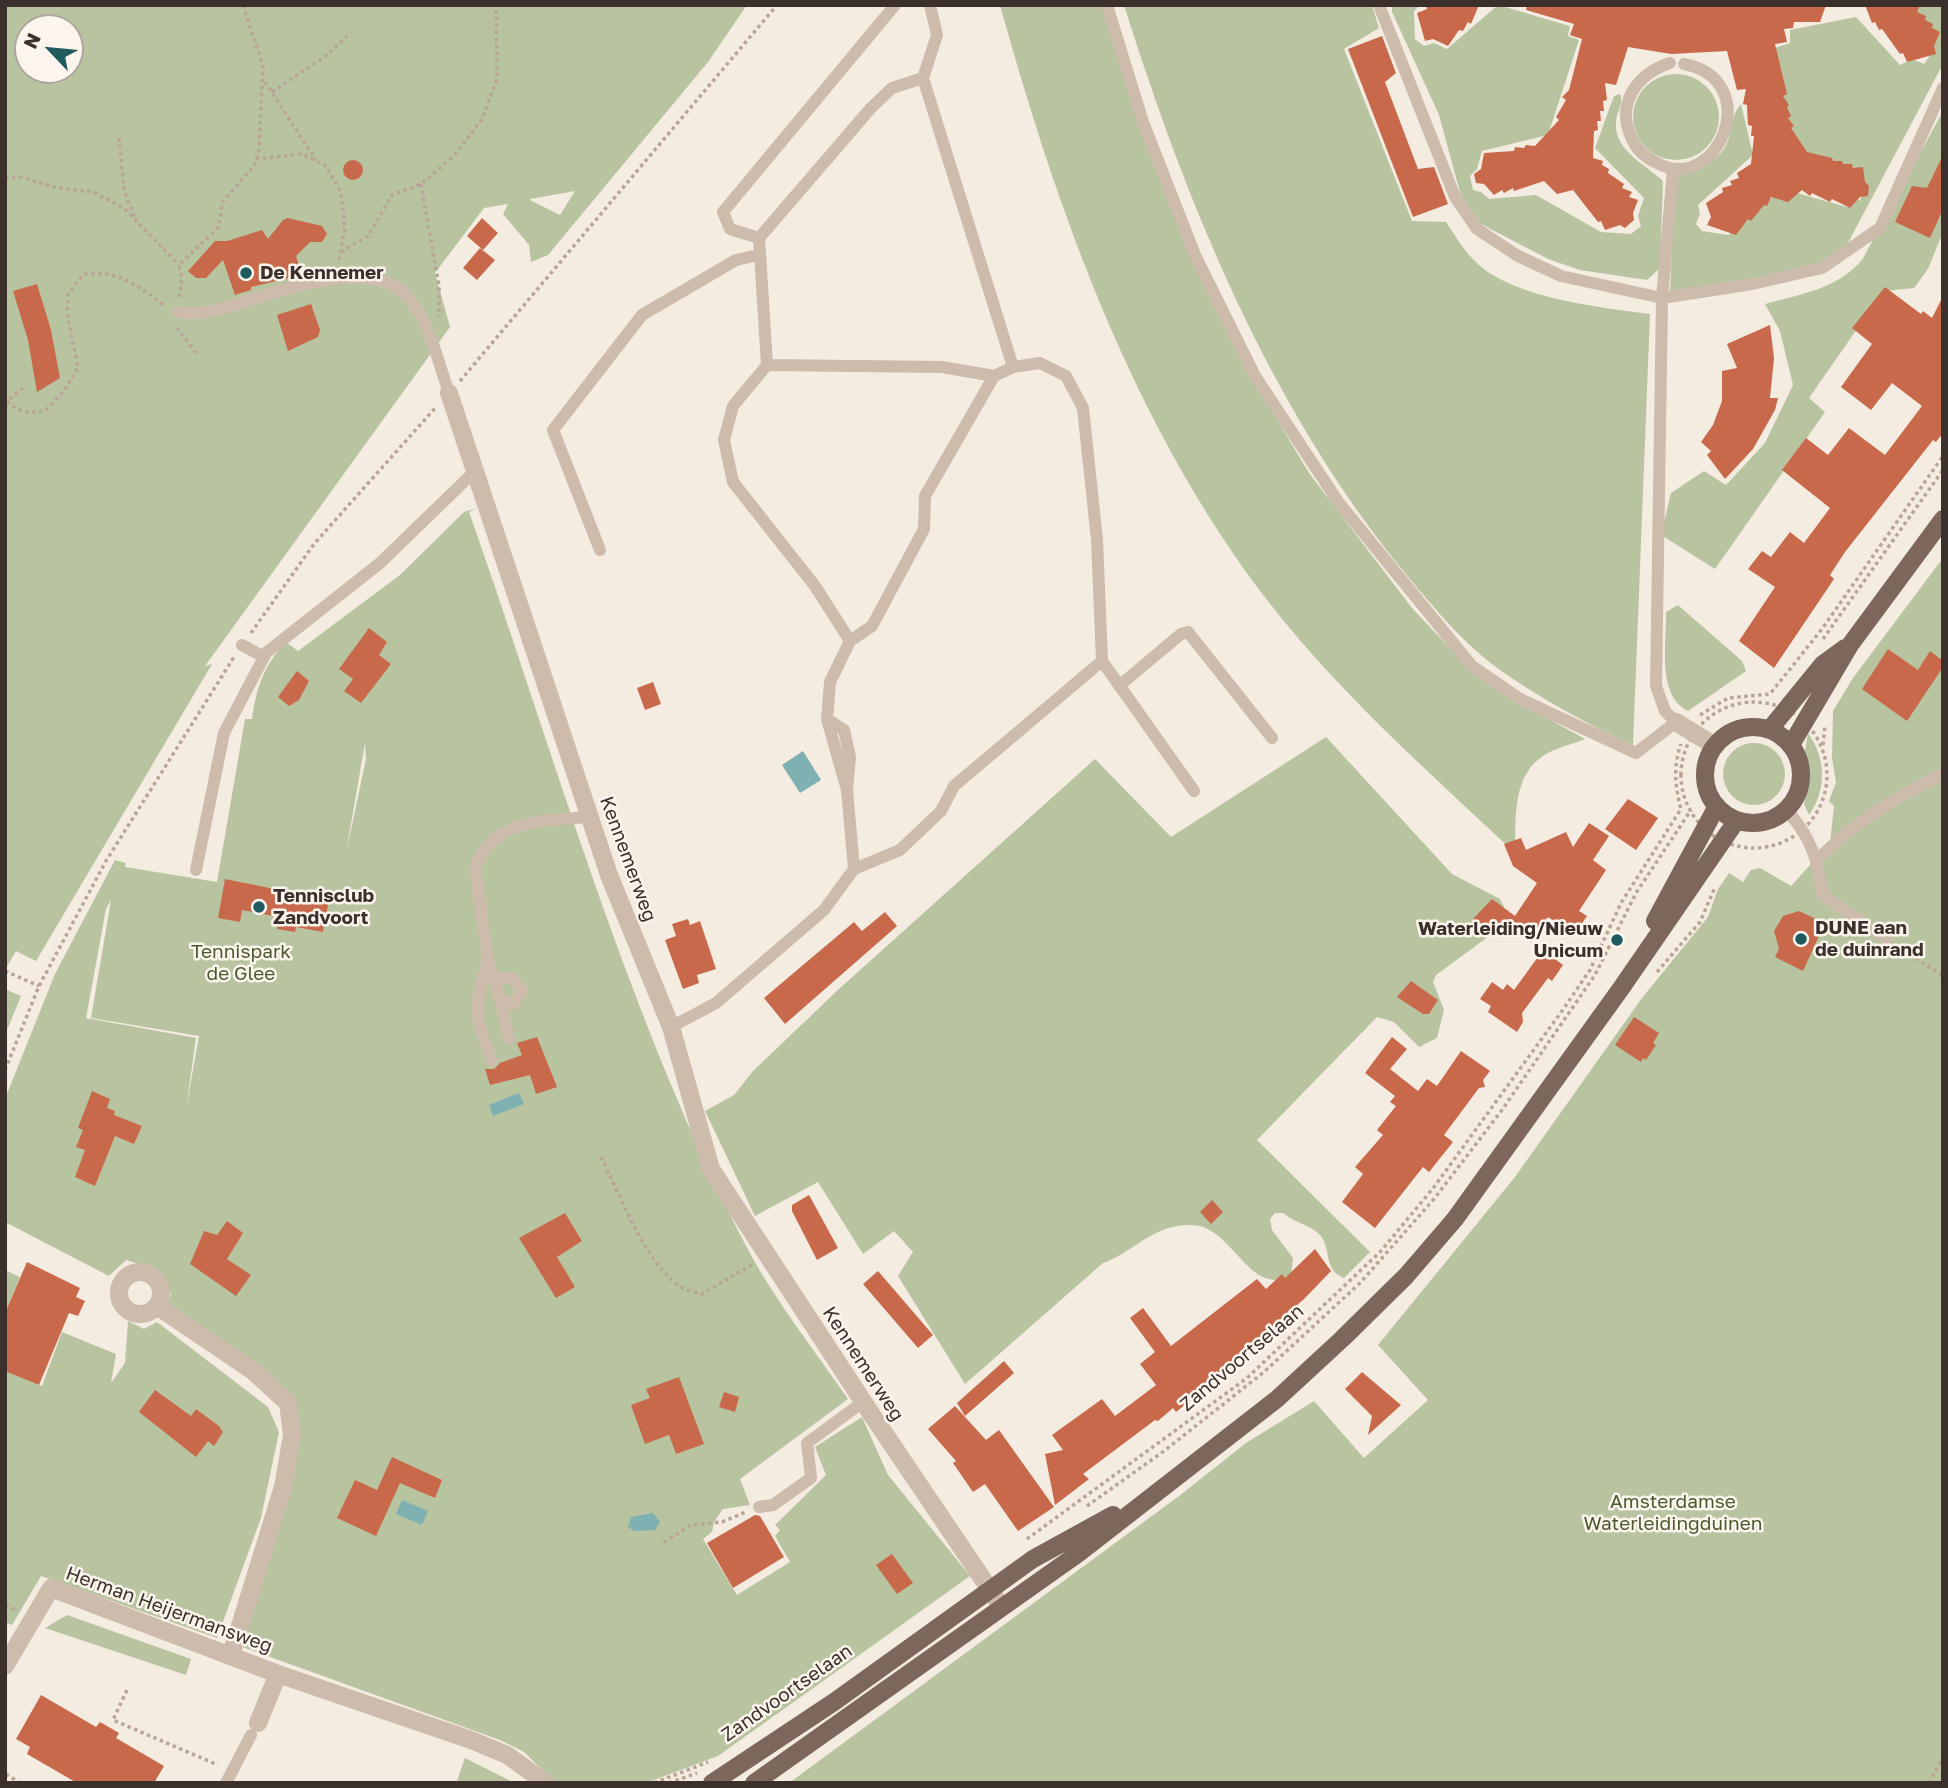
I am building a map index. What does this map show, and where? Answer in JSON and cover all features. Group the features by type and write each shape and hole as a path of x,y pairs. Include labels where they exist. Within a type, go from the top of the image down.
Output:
{"main road":[{"path":"1791,745 1850,645 1943,519"},
{"path":"1770,729 1779,701 1823,663 1850,645"},
{"path":"1756,727 1770,729 1791,745 1800,765 1801,778 1796,796 1786,810 1764,822 1737,820 1717,806 1710,796 1705,774 1715,747 1735,730 1756,727"},
{"name":"Zandvoortselaan","path":"1622,987 1717,806"},
{"name":"Zandvoortselaan","path":"754,1783 1079,1553 1277,1399 1406,1276 1455,1219 1622,987 1737,820"},
{"name":"Zandvoortselaan","path":"713,1775 834,1702 1067,1538 1139,1504"}],"street":[{"name":"Kennemerweg","path":"449,393 473,473 609,875 671,1027 711,1170 1001,1606"},
{"path":"1682,725 1715,747"},
{"path":"157,1306 253,1371 288,1403 292,1435 284,1487 231,1655"},
{"name":"Herman Heijermansweg","path":"5,1666 51,1588 278,1674 471,1740 507,1755 546,1783"},
{"name":"Herman Heijermansweg","path":"255,1729 278,1674"}],"lane":[{"path":"759,238 730,229 723,212 895,5"},
{"path":"930,5 937,35 923,78 1013,366"},
{"path":"1107,5 1143,122 1195,255 1255,376 1339,503 1472,666 1520,699 1636,753 1682,725 1665,711 1656,686 1662,298 1673,170"},
{"path":"1379,5 1455,197 1477,229 1518,256 1561,276 1662,298 1752,284 1822,268 1880,228 1943,88"},
{"path":"1670,63 1651,69 1635,85 1628,104 1626,125 1633,142 1646,158 1673,170 1694,166 1710,155 1723,139 1729,123 1729,104 1711,76 1684,64"},
{"path":"850,641 816,586 733,482 724,440 733,406 767,365 759,238 892,88 923,78"},
{"path":"600,550 553,430 642,314 736,260 758,255"},
{"name":"Kennemerweg","path":"178,312 201,315 286,289 345,276 377,280 404,292 415,307 449,393"},
{"path":"854,869 847,790 850,757 844,730 827,719 830,682 850,641 872,626 924,529 925,496 994,376 1013,366 1040,363 1066,376 1083,408 1097,540 1102,661 1194,791"},
{"path":"767,365 942,367 994,376"},
{"path":"196,870 224,733 264,657 380,564 473,473"},
{"path":"1119,686 1181,634 1188,632 1272,738"},
{"path":"242,645 264,657"},
{"path":"671,1027 716,1003 746,978 824,910 854,869 900,850 941,811 954,786 1102,661"},
{"path":"1818,859 1837,839 1891,799 1943,774"},
{"path":"1786,810 1804,828 1818,859 1822,895 1887,939"},
{"path":"509,1039 496,978 488,960 475,868 480,854 493,837 526,822 589,817"},
{"path":"488,960 478,994 477,1025 492,1061"},
{"path":"496,978 512,978 522,990 516,1003 501,1003"},
{"path":"759,1507 773,1505 811,1478 807,1443 863,1402"},
{"path":"226,1783 255,1729"}],"path":[{"path":"179,265 218,228 227,194 254,166 256,159 263,66 243,5"},
{"path":"341,252 368,236 392,195 421,184 454,156 482,118 497,79 496,5"},
{"path":"5,1070 39,986 106,861 242,645 314,544 449,393 778,5"},
{"path":"272,92 323,58 351,33"},
{"path":"263,80 317,162"},
{"path":"119,138 124,190 136,220"},
{"path":"256,159 302,154 326,166 341,193 345,228 335,278"},
{"path":"5,178 21,177 57,188 93,192 124,208 179,265 182,278 177,328 196,353"},
{"path":"421,184 439,286 439,324 430,341"},
{"path":"23,388 7,401 24,413 46,411 65,390 78,367 67,313 68,293 84,274 103,272 127,278 178,312"},
{"path":"1024,1541 1247,1378 1381,1251 1434,1187 1590,970 1621,903 1681,809 1675,788 1676,757 1682,725 1728,698 1770,694 1822,629 1943,456"},
{"path":"1820,643 1943,470"},
{"path":"1779,701 1814,730 1823,747 1827,777 1821,805 1804,828"},
{"name":"Zandvoortselaan","path":"1085,1507 1164,1451 1264,1372 1360,1283 1434,1199 1502,1110 1595,975 1636,893 1690,810"},
{"path":"1887,939 1943,976"},
{"path":"5,971 39,986"},
{"path":"601,1157 647,1247 663,1271 683,1289 702,1294 768,1256"},
{"path":"664,1542 691,1525 722,1522 759,1507"},
{"path":"127,1690 113,1720 178,1750 233,1770"},
{"path":"654,1783 719,1757"},
{"path":"1929,1783 1943,1757"},
{"path":"5,1767 6,1774 20,1783"},
{"name":"Zandvoortselaan","path":"669,1783 713,1775"}],"green space":[{"path":"5,5 747,5 708,62 548,255 531,262 529,245 503,214 508,204 484,208 435,273 450,327 205,666 212,664 36,961 16,951 5,970","holes":["575,191 560,215 530,200 530,199"]},
{"path":"1000,5 1106,5 1184,227 1275,416 1309,473 1412,608 1448,646 1511,698 1585,739 1549,752 1530,768 1524,778 1517,803 1515,853 1386,731 1324,668 1267,600 1220,533 1177,463 1105,316 1075,239 1047,162"},
{"path":"1124,5 1372,5 1379,28 1344,49 1412,221 1446,222 1479,265 1515,286 1560,300 1650,314 1633,745 1548,701 1486,659 1459,635 1423,594 1353,504 1310,438 1271,370 1236,300 1175,154"},
{"path":"1392,5 1420,5 1414,11 1415,39 1424,46 1434,43 1447,49 1498,5 1570,26 1568,36 1579,40 1548,135 1482,151 1477,169 1470,176 1473,190 1481,192 1489,199 1536,195 1601,232 1631,234 1641,226 1638,216 1644,198 1595,148 1614,96 1620,94 1616,131 1620,140 1632,155 1663,181 1660,268 1647,280 1580,270 1548,259 1481,224 1461,196 1439,115 1392,12"},
{"path":"1905,5 1943,5 1943,64 1849,241 1835,258 1810,271 1670,292 1675,173 1702,166 1716,158 1727,144 1734,115 1741,104 1753,155 1698,205 1700,214 1696,224 1702,231 1728,235 1782,189 1847,207 1854,199 1860,200 1867,185 1858,180 1858,169 1796,151 1772,49 1790,43 1790,30 1856,17 1900,65 1912,59 1924,64 1931,54"},
{"path":"1676,74 1700,81 1712,93 1719,117 1712,141 1700,153 1676,160 1652,153 1640,141 1633,117 1640,93 1652,81"},
{"path":"1943,111 1943,232 1928,269 1914,288 1884,291 1880,296 1809,398 1825,412 1715,569 1661,535 1671,493 1704,471 1726,485 1765,443 1793,385 1780,331 1765,304 1830,284 1862,260"},
{"name":"Tennispark de Glee","path":"478,508 469,512 595,883 663,1066 702,1156 756,1264 848,1399 740,1479 750,1505 723,1509 714,1522 712,1532 703,1539 737,1595 790,1562 775,1536 780,1530 775,1525 826,1475 815,1447 862,1417 888,1475 970,1576 718,1756 646,1783 556,1783 524,1752 500,1740 237,1645 266,1558 289,1407 167,1303 171,1295 168,1287 154,1271 126,1260 109,1276 5,1222 5,1099 55,974 115,860 126,863 125,867 217,882 245,719 252,719 259,687 272,659 286,642 298,651 400,575 464,512","holes":["365,743 366,759 346,853","111,900 91,1018 199,1036 186,1109 196,1038 86,1018 106,909"]},
{"name":"Amsterdamse Waterleidingduinen","path":"1943,558 1943,1783 789,1783 1179,1496 1246,1443 1314,1401 1364,1458 1428,1400 1378,1345 1515,1177 1642,998 1708,917 1718,889 1729,873 1743,882 1751,870 1760,868 1791,886 1830,843 1834,806 1829,801 1836,782 1832,758 1833,711 1853,678"},
{"path":"1678,605 1742,661 1746,671 1688,711 1671,693 1665,667 1666,612"},
{"path":"1808,733 1818,753 1822,774 1819,795 1809,815 1804,804 1809,778 1805,751"},
{"path":"1326,737 1452,874 1500,899 1507,913 1485,939 1436,975 1433,982 1444,1010 1437,1038 1419,1047 1394,1022 1377,1017 1257,1140 1370,1252 1344,1278 1330,1265 1321,1236 1283,1213 1275,1213 1270,1219 1272,1230 1293,1258 1291,1276 1276,1280 1263,1277 1252,1269 1219,1236 1206,1228 1192,1225 1166,1229 1103,1263 965,1384 898,1276 913,1252 894,1231 863,1254 818,1182 755,1216 705,1111 734,1095 753,1071 840,988 1095,759 1171,837"},
{"path":"1754,743 1766,745 1776,752 1783,762 1783,786 1776,796 1766,803 1754,805 1742,803 1732,796 1725,786 1723,774 1725,762 1732,752 1742,745"},
{"path":"5,989 21,996 5,1035"},
{"path":"5,1270 20,1277 5,1313"},
{"path":"128,1321 144,1329 157,1322 268,1407 279,1432 261,1518 217,1638 41,1576 12,1625 5,1622 5,1370 42,1386 62,1332 116,1354 111,1383 125,1363"},
{"path":"67,1615 191,1659 186,1675 45,1628"},
{"path":"465,1758 515,1783 459,1783 457,1781"}],"water":[{"path":"803,751 821,780 800,793 782,765"},
{"path":"519,1093 524,1104 493,1116 489,1105"},
{"path":"402,1500 428,1511 422,1525 396,1514"},
{"path":"653,1513 660,1522 655,1530 634,1531 628,1527 631,1517"}],"building":[{"path":"1426,5 1479,5 1471,24 1468,22 1463,31 1459,30 1448,46 1433,39 1425,41 1417,13 1427,9"},
{"path":"1527,5 1826,5 1820,22 1794,22 1793,28 1784,29 1787,42 1775,44 1787,94 1783,96 1789,105 1787,107 1791,116 1788,118 1794,126 1791,128 1807,152 1832,158 1833,161 1842,161 1843,164 1852,164 1853,168 1863,167 1865,182 1869,186 1868,196 1860,197 1850,208 1812,193 1810,196 1802,190 1788,202 1771,197 1767,206 1764,205 1751,221 1748,219 1736,235 1707,225 1711,217 1706,203 1723,192 1722,188 1732,185 1730,181 1739,178 1737,173 1751,164 1754,136 1751,136 1752,126 1748,125 1747,105 1743,104 1746,89 1737,90 1727,51 1671,54 1628,47 1616,85 1605,83 1607,100 1603,101 1604,111 1600,111 1601,121 1597,121 1598,130 1594,131 1593,158 1603,161 1602,165 1609,169 1608,173 1624,184 1622,188 1632,192 1629,197 1638,200 1633,213 1634,220 1625,228 1620,225 1605,230 1601,221 1598,222 1573,190 1557,194 1544,181 1514,191 1513,188 1504,193 1502,190 1494,195 1484,184 1476,183 1474,174 1481,169 1484,153 1514,151 1515,147 1524,148 1526,145 1535,146 1559,120 1556,117 1566,100 1562,97 1569,90 1582,39 1570,35 1574,24 1526,10"},
{"path":"1865,5 1920,5 1917,12 1926,16 1925,20 1933,24 1932,28 1940,32 1934,46 1936,54 1907,62 1903,53 1900,54 1882,29 1879,30 1875,22 1872,23"},
{"path":"1382,36 1396,73 1385,82 1418,169 1434,167 1448,204 1413,217 1348,49"},
{"path":"1943,155 1943,209 1930,238 1895,222 1912,186 1927,188"},
{"path":"349,160 357,160 363,170 357,180 349,180 343,174 343,166"},
{"path":"288,218 322,226 327,234 322,242 310,242 296,256 302,275 251,287 251,290 235,295 223,260 206,278 196,278 188,271 215,241 227,241 262,230 268,239 283,220"},
{"path":"482,218 498,233 483,250 467,236"},
{"path":"480,248 495,260 477,280 463,268"},
{"path":"37,284 51,330 60,378 37,392 28,340 13,291"},
{"path":"1885,287 1921,314 1923,311 1932,318 1943,296 1943,433 1936,442 1933,440 1845,552 1830,575 1834,579 1774,668 1739,641 1775,587 1748,569 1762,551 1771,557 1790,532 1804,543 1830,508 1782,470 1806,438 1828,455 1849,428 1885,455 1922,406 1892,383 1871,410 1841,387 1872,344 1852,328"},
{"path":"311,304 320,330 318,337 288,351 277,315"},
{"path":"1770,325 1774,358 1770,398 1778,398 1775,410 1753,449 1725,479 1707,455 1711,451 1701,442 1713,425 1722,401 1722,371 1737,368 1727,344"},
{"path":"369,628 387,642 379,655 391,664 361,703 344,691 353,679 339,669"},
{"path":"1888,649 1918,670 1930,651 1943,661 1943,667 1907,721 1862,689"},
{"path":"297,671 309,681 299,700 289,706 278,697"},
{"path":"653,682 661,704 645,710 637,688"},
{"path":"1628,799 1658,818 1636,850 1605,829"},
{"path":"1589,823 1609,836 1593,860 1606,870 1579,911 1587,916 1574,935 1548,917 1531,942 1508,925 1489,927 1473,919 1492,899 1515,916 1537,883 1513,866 1504,844 1521,838 1526,850 1566,832 1573,847"},
{"path":"225,879 329,900 323,932 296,927 295,932 277,929 279,917 242,910 240,922 218,918"},
{"path":"1799,911 1814,918 1819,936 1803,971 1775,957 1779,949 1774,931 1783,916"},
{"path":"885,912 897,926 785,1024 764,998 854,922 862,931"},
{"path":"688,919 690,925 700,921 716,969 697,975 699,983 683,989 665,940 676,936 672,924"},
{"path":"1543,950 1563,965 1552,981 1548,978 1522,1013 1523,1022 1517,1032 1488,1012 1491,1006 1480,999 1492,982 1503,990 1507,984 1514,990"},
{"path":"1411,981 1438,1000 1429,1014 1423,1014 1397,997"},
{"path":"1634,1017 1659,1033 1653,1043 1656,1045 1646,1060 1643,1058 1641,1062 1615,1045"},
{"path":"537,1037 557,1087 536,1094 530,1075 490,1085 485,1069 494,1069 500,1063 522,1055 517,1043"},
{"path":"1392,1037 1407,1049 1390,1069 1418,1091 1427,1079 1437,1086 1461,1051 1490,1071 1483,1080 1485,1087 1479,1088 1444,1135 1453,1142 1429,1172 1423,1167 1375,1228 1342,1202 1363,1174 1355,1167 1383,1135 1377,1130 1396,1106 1390,1102 1395,1096 1365,1073"},
{"path":"92,1091 110,1099 107,1108 115,1111 114,1115 142,1126 134,1144 115,1136 95,1186 75,1177 85,1150 76,1147 83,1130 78,1128"},
{"path":"809,1195 838,1248 817,1260 792,1211 792,1205"},
{"path":"1212,1200 1223,1212 1211,1224 1200,1212"},
{"path":"565,1213 582,1241 557,1257 575,1287 556,1298 519,1238"},
{"path":"227,1221 243,1233 227,1259 251,1275 236,1296 190,1264 204,1231 217,1235"},
{"path":"1315,1249 1331,1271 1304,1299 1176,1412 1173,1408 1158,1421 1155,1420 1083,1474 1089,1479 1055,1505 1045,1454 1063,1450 1052,1435 1102,1399 1115,1416 1156,1385 1140,1364 1155,1352 1130,1318 1143,1308 1171,1346 1257,1279 1266,1289 1282,1274 1285,1278"},
{"path":"27,1262 80,1288 76,1297 85,1301 78,1316 69,1313 39,1385 5,1371 5,1313"},
{"path":"878,1271 933,1335 918,1348 863,1284"},
{"path":"1004,1361 1014,1373 965,1416 957,1403"},
{"path":"1362,1372 1401,1405 1368,1435 1372,1416 1345,1389"},
{"path":"679,1377 704,1444 676,1454 669,1435 645,1444 631,1405 650,1398 646,1389"},
{"path":"155,1390 191,1416 196,1409 219,1426 223,1432 214,1446 208,1441 196,1457 139,1412"},
{"path":"724,1392 739,1397 735,1412 719,1407"},
{"path":"955,1406 986,1440 999,1430 1054,1507 1018,1531 985,1484 973,1492 953,1463 956,1461 928,1429"},
{"path":"392,1457 442,1480 435,1498 400,1483 376,1536 337,1518 355,1480 377,1490"},
{"path":"755,1515 760,1516 784,1557 733,1588 707,1543"},
{"path":"892,1554 913,1583 897,1594 876,1565"},
{"path":"41,1695 96,1727 100,1722 119,1733 116,1738 164,1766 154,1783 77,1783 27,1754 30,1747 16,1739"}],"place":[{"name":"De Kennemer","path":"246,273"},
{"name":"Tennisclub Zandvoort","path":"259,907"},
{"name":"DUNE aan de duinrand","path":"1801,939"},
{"name":"Waterleiding/Nieuw Unicum","path":"1617,940"}]}
